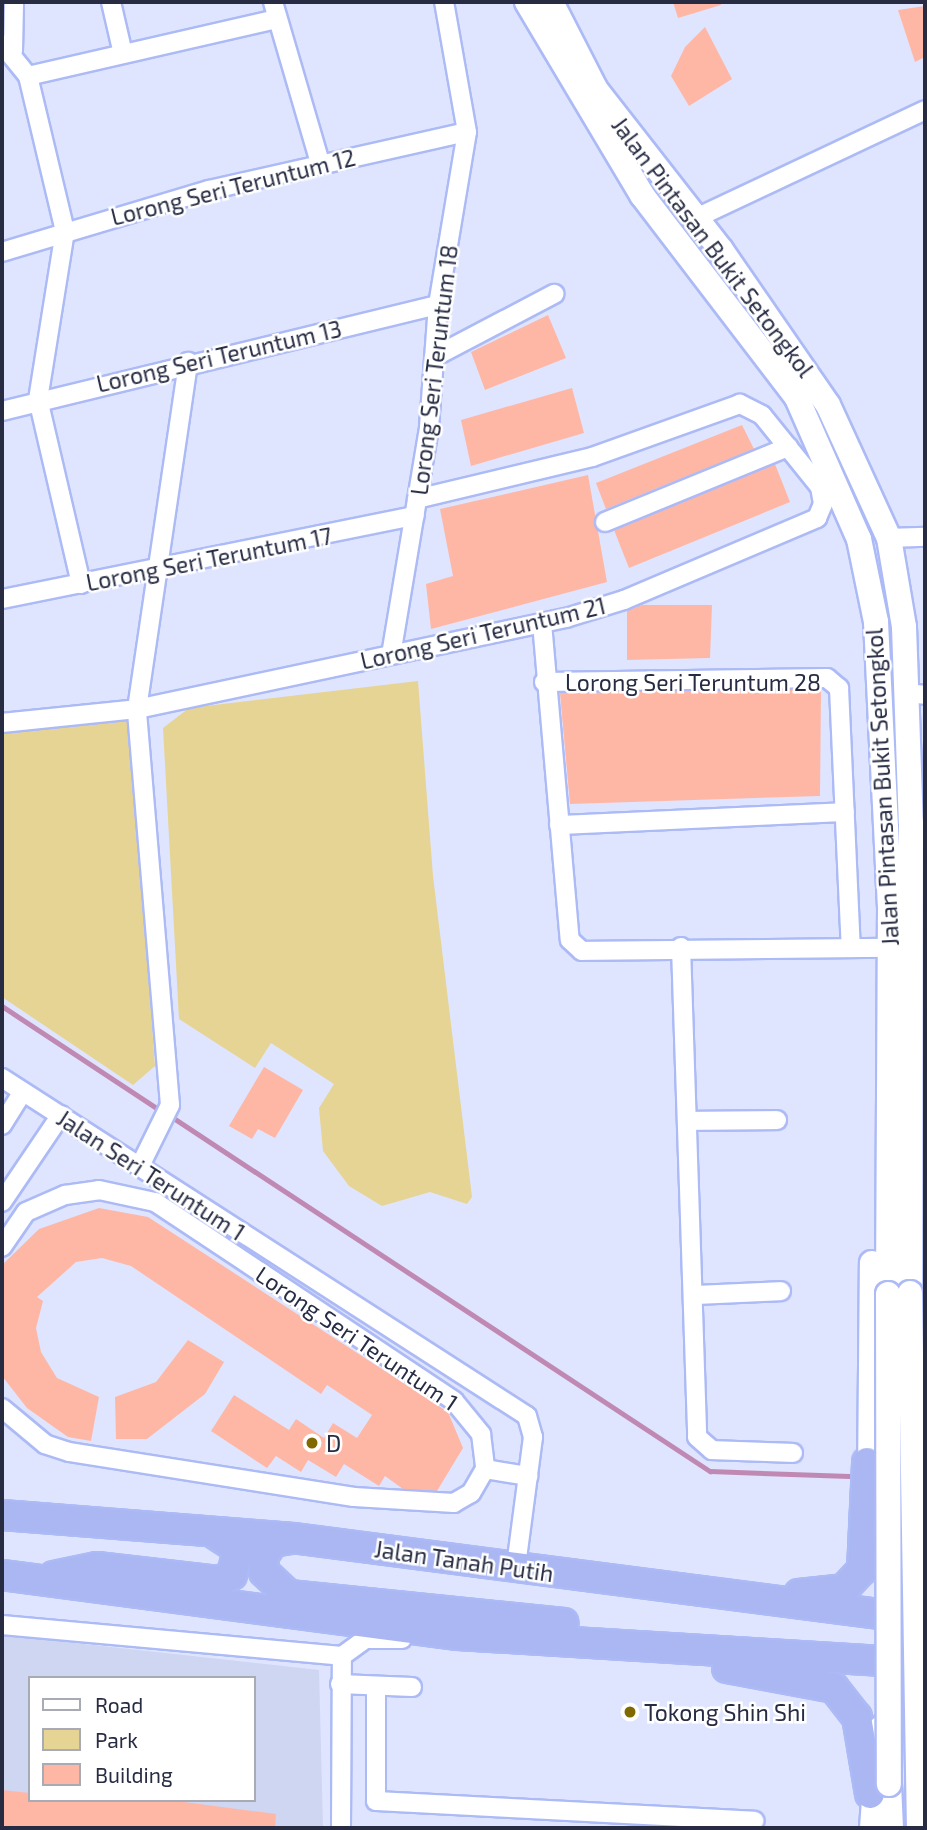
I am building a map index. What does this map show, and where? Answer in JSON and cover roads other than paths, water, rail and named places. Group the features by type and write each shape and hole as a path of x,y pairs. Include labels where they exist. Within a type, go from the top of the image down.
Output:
{"highway":[{"path":"695,1595 844,1589 866,1555 867,1462"},
{"name":"Jalan Tanah Putih","path":"2,1515 215,1534 293,1538 516,1566 695,1595 925,1620"},
{"path":"41,1580 97,1567 220,1581 232,1575 238,1549 215,1534"},
{"path":"293,1538 273,1542 263,1557 264,1572 289,1595 681,1633 823,1657"},
{"path":"2,1575 458,1634 925,1664"},
{"path":"649,1647 834,1688 857,1717 870,1794"}],"main road":[{"name":"Jalan Pintasan Bukit Setongkol","path":"527,2 594,123 702,275 797,398 859,539 876,622 890,906 899,1294"},
{"name":"Jalan Pintasan Bukit Setongkol","path":"551,2 596,90 721,250 828,405 889,538 916,694 920,970 913,995 925,1034"},
{"path":"702,275 708,258 721,250"},
{"name":"Jalan Pintasan Bukit Setongkol","path":"890,906 880,948 867,1462 884,1554 897,1569 925,1567"},
{"path":"891,1828 899,1294 913,995"},
{"path":"899,1294 919,1828"},
{"path":"872,1828 870,1794 879,1730 899,1712 925,1710"}],"street":[{"path":"14,2 7,48 29,76 65,231 38,399 81,584"},
{"path":"111,2 123,54"},
{"name":"Lorong Seri Teruntum 18","path":"391,655 416,507 438,305 467,132 444,2"},
{"path":"29,76 123,54 275,10 320,163"},
{"path":"696,218 925,110"},
{"name":"Lorong Seri Teruntum 12","path":"2,252 65,231 320,163 467,132"},
{"path":"434,357 554,294"},
{"name":"Lorong Seri Teruntum 13","path":"2,411 38,399 188,362 438,305"},
{"path":"140,1166 167,1113 137,709 188,362"},
{"name":"Lorong Seri Teruntum 17","path":"2,598 159,570 416,507 592,457 730,404 751,407 820,487 823,504 817,519"},
{"path":"605,522 788,447"},
{"name":"Lorong Seri Teruntum 21","path":"2,723 137,709 542,624 624,600 817,519"},
{"path":"889,538 925,537"},
{"path":"542,624 544,682 570,940 582,951 681,947 880,948"},
{"name":"Lorong Seri Teruntum 28","path":"544,682 827,678 839,688 845,812"},
{"path":"559,825 845,812 851,948"},
{"path":"681,947 697,1437 712,1450 793,1453"},
{"name":"Jalan Seri Teruntum 1","path":"2,1078 507,1399 527,1416 533,1437 516,1566"},
{"path":"2,1125 23,1092"},
{"path":"2,1247 26,1212 3,1200 61,1115"},
{"path":"688,1121 777,1120"},
{"name":"Lorong Seri Teruntum 1","path":"26,1212 65,1195 99,1190 155,1202 454,1401 481,1434 485,1469"},
{"path":"694,1295 781,1291"},
{"path":"2,1408 45,1444 69,1452 355,1497 454,1503 471,1493 485,1469 528,1476"},
{"path":"2,1625 342,1656 365,1639 458,1634"},
{"path":"341,1828 342,1656"},
{"path":"340,1685 412,1687"},
{"path":"376,1686 376,1801 601,1821 754,1821"}],"waterway":[{"path":"2,1006 161,1111"},
{"path":"169,1115 710,1471 849,1476"}],"place":[{"name":"D","path":"312,1443"},
{"name":"Tokong Shin Shi","path":"630,1712"}]}
